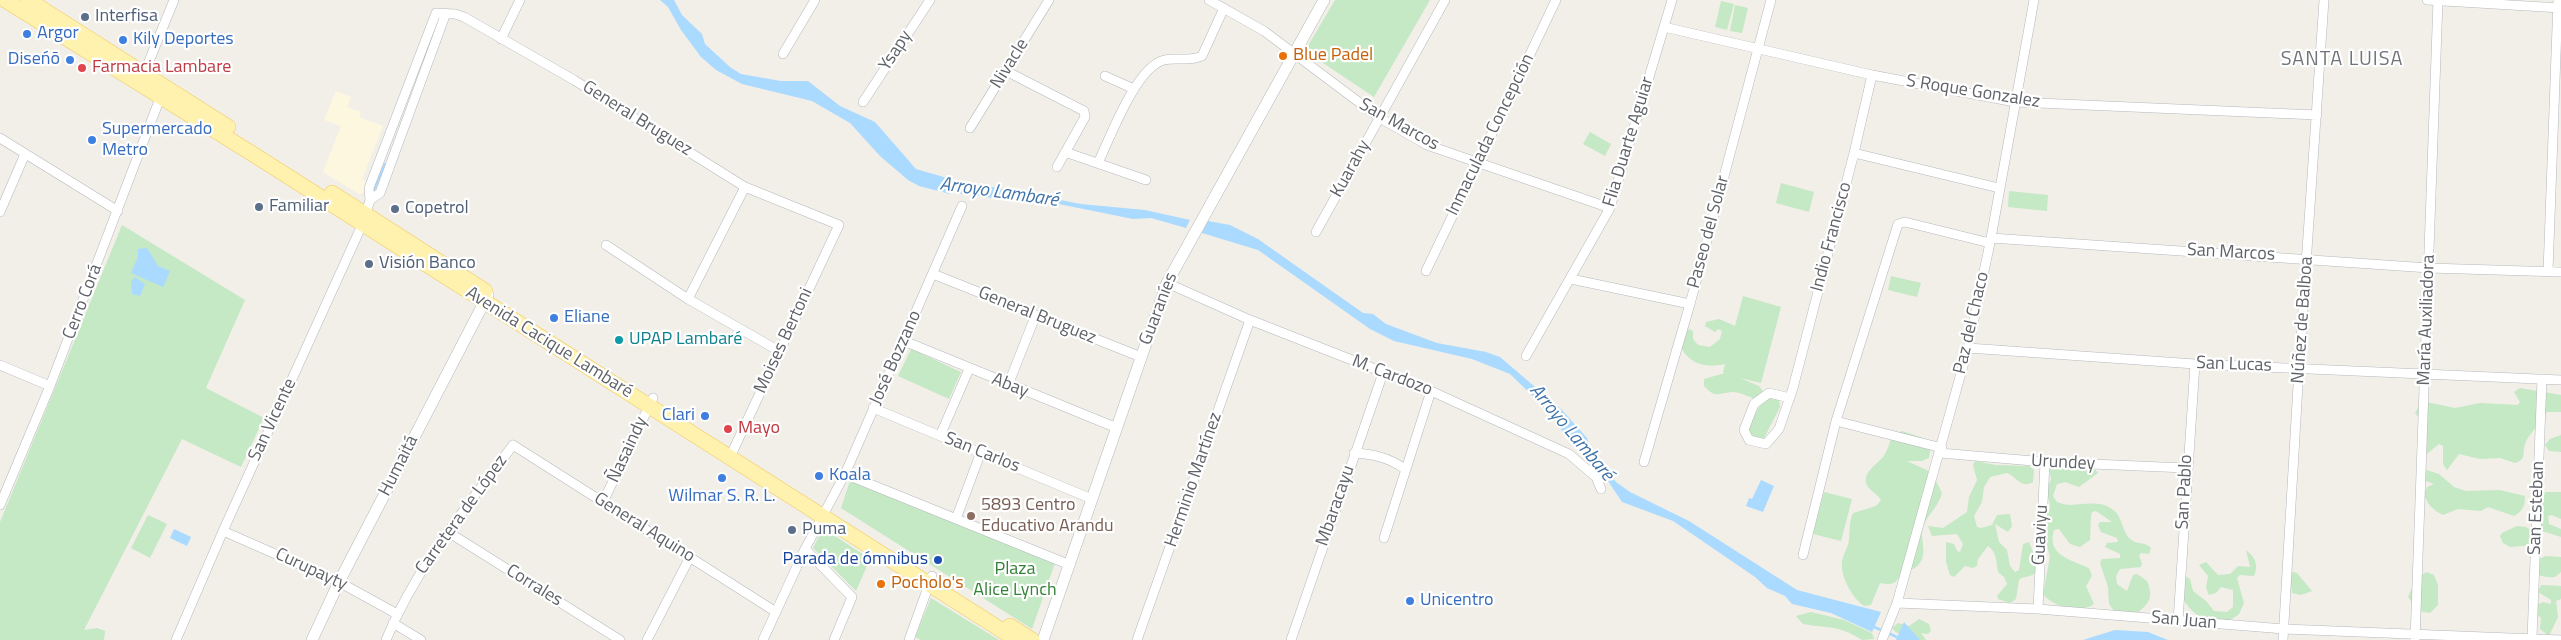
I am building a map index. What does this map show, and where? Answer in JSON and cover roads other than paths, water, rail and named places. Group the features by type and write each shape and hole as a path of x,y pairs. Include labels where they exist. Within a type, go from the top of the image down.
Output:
{"main road":[{"name":"Avenida Cacique Lambaré","path":"5,0 142,79"},
{"name":"Avenida Cacique Lambaré","path":"28,0 162,92 366,214 487,298 931,580 1032,640"},
{"name":"Avenida Cacique Lambaré","path":"931,580 1017,640"}],"street":[{"path":"142,79 174,0"},
{"path":"501,39 520,0"},
{"path":"783,54 815,0"},
{"name":"Ysapy","path":"863,102 930,0"},
{"name":"Nivacle","path":"970,128 1049,0"},
{"name":"San Marcos","path":"1209,0 1264,31 1293,55 1380,118 1427,145 1610,208"},
{"name":"Guaraníes","path":"1043,640 1167,282 1324,0"},
{"name":"Kuarahy","path":"1316,232 1445,0"},
{"name":"Inmaculada Concepción","path":"1426,271 1556,0"},
{"name":"Flia Duarte Aguiar","path":"1526,356 1572,279 1610,208 1672,0"},
{"name":"Paseo del Solar","path":"1644,462 1690,304 1771,0"},
{"name":"Paz del Chaco","path":"1882,640 1896,606 1968,348 2034,0"},
{"name":"Núñez de Balboa","path":"2283,640 2324,0"},
{"path":"2427,0 2559,5 2548,272"},
{"name":"María Auxiliadora","path":"2416,637 2438,0"},
{"path":"1098,163 1134,89 1151,67 1164,60 1195,59 1202,56 1224,8"},
{"name":"General Bruguez","path":"441,13 464,17 574,80 745,186 840,225"},
{"name":"San Vicente","path":"176,640 366,214 380,193 441,13"},
{"name":"S Roque Gonzalez","path":"1664,27 1872,74 2014,102 2317,116"},
{"path":"1006,71 1084,111 1085,117 1057,167"},
{"name":"Indio Francisco","path":"1790,398 1769,393 1754,404 1744,430 1749,440 1766,444 1772,439 1779,429 1790,398 1854,153 1872,74"},
{"path":"1105,76 1134,89"},
{"name":"Cerro Corá","path":"0,505 50,386 118,212 162,92"},
{"path":"0,138 118,212"},
{"path":"1065,152 1146,180"},
{"path":"1854,153 1999,188"},
{"path":"0,212 25,154"},
{"path":"688,299 745,186"},
{"name":"José Bozzano","path":"763,640 805,548 845,474 962,206"},
{"name":"San Marcos","path":"1836,421 1898,224 1905,222 1990,240 2308,258 2429,268 2561,272"},
{"name":"Moises Bertoni","path":"732,453 840,225"},
{"path":"606,245 688,299 779,351"},
{"name":"General Bruguez","path":"933,274 1036,317 1141,357"},
{"path":"1572,279 1690,304"},
{"name":"M. Cardozo","path":"1167,282 1250,320 1432,391 1569,454 1596,476 1601,489"},
{"name":"Humaitá","path":"312,640 339,582 487,298"},
{"path":"1008,385 1036,317"},
{"name":"Herminio Martínez","path":"1137,640 1250,320"},
{"name":"Abay","path":"904,341 1117,428"},
{"name":"San Lucas","path":"1968,348 2195,364 2561,380"},
{"name":"San Pablo","path":"2178,621 2186,468 2195,364"},
{"path":"0,365 50,386"},
{"path":"940,436 969,369"},
{"name":"Mbaracayu","path":"1291,640 1383,373"},
{"name":"San Esteban","path":"2532,638 2542,379"},
{"path":"1384,538 1432,391"},
{"name":"Ñasaindy","path":"603,502 651,402"},
{"name":"San Carlos","path":"873,408 1092,499"},
{"path":"1803,555 1836,421"},
{"name":"Urundey","path":"1836,421 1941,450 2045,462 2186,468"},
{"name":"General Aquino","path":"513,445 776,612"},
{"name":"Carretera de López","path":"386,640 397,614 429,557 513,445"},
{"path":"956,519 981,452"},
{"path":"1354,453 1374,454 1393,460 1405,469"},
{"name":"Guaviyu","path":"2038,609 2045,462"},
{"path":"845,474 1070,565"},
{"name":"Curupayty","path":"223,531 339,582 397,614"},
{"name":"Corrales","path":"448,532 620,640"},
{"path":"805,548 852,597 834,640"},
{"path":"647,640 690,558"},
{"path":"909,640 931,580"},
{"name":"San Juan","path":"1896,606 2038,609 2284,629 2416,637 2561,640"},
{"path":"394,623 420,640"}],"water":[{"path":"660,0 674,0 682,15 702,34 705,44 730,67 741,74 781,81 808,81 840,106 875,122 916,169 947,178 950,194 919,186 908,180 880,156 850,123 812,101 742,84 716,70 701,57 681,30 668,7"},
{"path":"956,180 1081,204 1145,210 1190,220 1186,228 1151,218 1133,219 1029,198 1000,199 956,193"},
{"path":"1208,221 1230,225 1258,239 1363,313 1373,314 1386,324 1437,343 1486,352 1500,357 1562,410 1587,438 1592,454 1616,482 1630,492 1689,521 1797,590 1881,612 1872,632 1831,613 1792,604 1785,596 1767,588 1755,577 1673,521 1622,502 1606,478 1575,447 1541,404 1510,374 1472,359 1394,341 1370,329 1258,250 1202,233"},
{"path":"147,248 158,266 170,271 163,287 131,273 138,257 138,249"},
{"path":"135,277 145,284 140,296 132,294 131,282"},
{"path":"1761,480 1774,486 1763,512 1746,506 1749,498 1752,499"},
{"path":"174,529 191,537 187,546 170,538"},
{"path":"1904,622 1920,640 1896,640"},
{"path":"2115,630 2148,632 2168,640 2083,640"}],"waterway":[{"path":"374,190 385,164"},
{"name":"Arroyo Lambaré","path":"947,188 959,189"},
{"name":"Arroyo Lambaré","path":"1872,626 1883,631"},
{"name":"Arroyo Lambaré","path":"1888,633 1903,640"}],"place":[{"name":"Interfisa","path":"85,17"},
{"name":"Argor","path":"27,34"},
{"name":"Kily Deportes","path":"123,40"},
{"name":"Blue Padel","path":"1283,56"},
{"name":"Diseńō","path":"70,60"},
{"name":"Farmacia Lambare","path":"82,68"},
{"name":"Supermercado Metro","path":"92,140"},
{"name":"Familiar","path":"259,207"},
{"name":"Copetrol","path":"395,209"},
{"name":"Visión Banco","path":"369,264"},
{"name":"Eliane","path":"554,318"},
{"name":"UPAP Lambaré","path":"619,340"},
{"name":"Clari","path":"705,416"},
{"name":"Mayo","path":"728,429"},
{"name":"Koala","path":"819,476"},
{"name":"Wilmar S. R. L.","path":"722,478"},
{"name":"5893 Centro Educativo Arandu","path":"971,516"},
{"name":"Puma","path":"792,530"},
{"name":"Parada de ómnibus","path":"938,560"},
{"name":"Pocholo's","path":"881,584"},
{"name":"Unicentro","path":"1410,601"}],"district":[{"name":"SANTA LUISA","path":"2342,60"}],"park label":[{"name":"Plaza Alice Lynch","path":"1015,580"}]}
